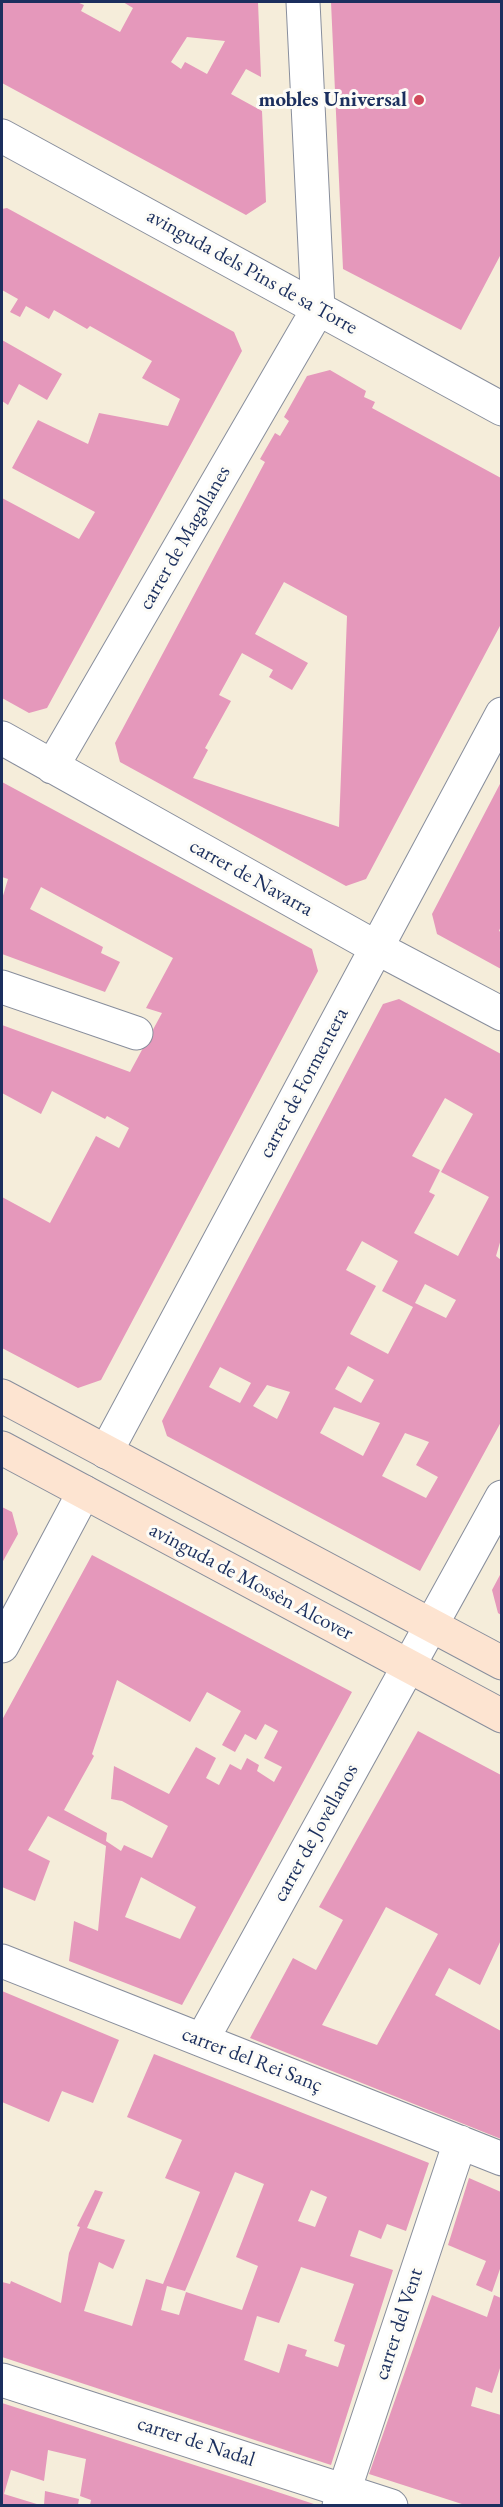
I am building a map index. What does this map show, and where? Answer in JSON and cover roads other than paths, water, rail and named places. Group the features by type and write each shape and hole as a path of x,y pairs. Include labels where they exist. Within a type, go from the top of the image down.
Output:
{"main road":[{"path":"2,1396 501,1663"},
{"name":"avinguda de Mossèn Alcover","path":"2,1448 501,1716"}],"street":[{"path":"303,2 318,309"},
{"name":"avinguda dels Pins de sa Torre","path":"2,136 501,409"},
{"name":"carrer de Magallanes","path":"52,767 318,309"},
{"name":"carrer de Formentera","path":"106,1452 501,714"},
{"name":"carrer de Navarra","path":"2,738 377,948 501,1014"},
{"path":"2,987 135,1033"},
{"path":"2,1646 84,1492"},
{"name":"carrer de Jovellanos","path":"202,2040 501,1497"},
{"name":"carrer del Rei Sanç","path":"2,1961 501,2159"},
{"name":"carrer del Vent","path":"341,2498 460,2142"},
{"name":"carrer de Nadal","path":"2,2380 341,2498 391,2505"}],"place":[{"name":"mobles Universal","path":"419,100"}]}
